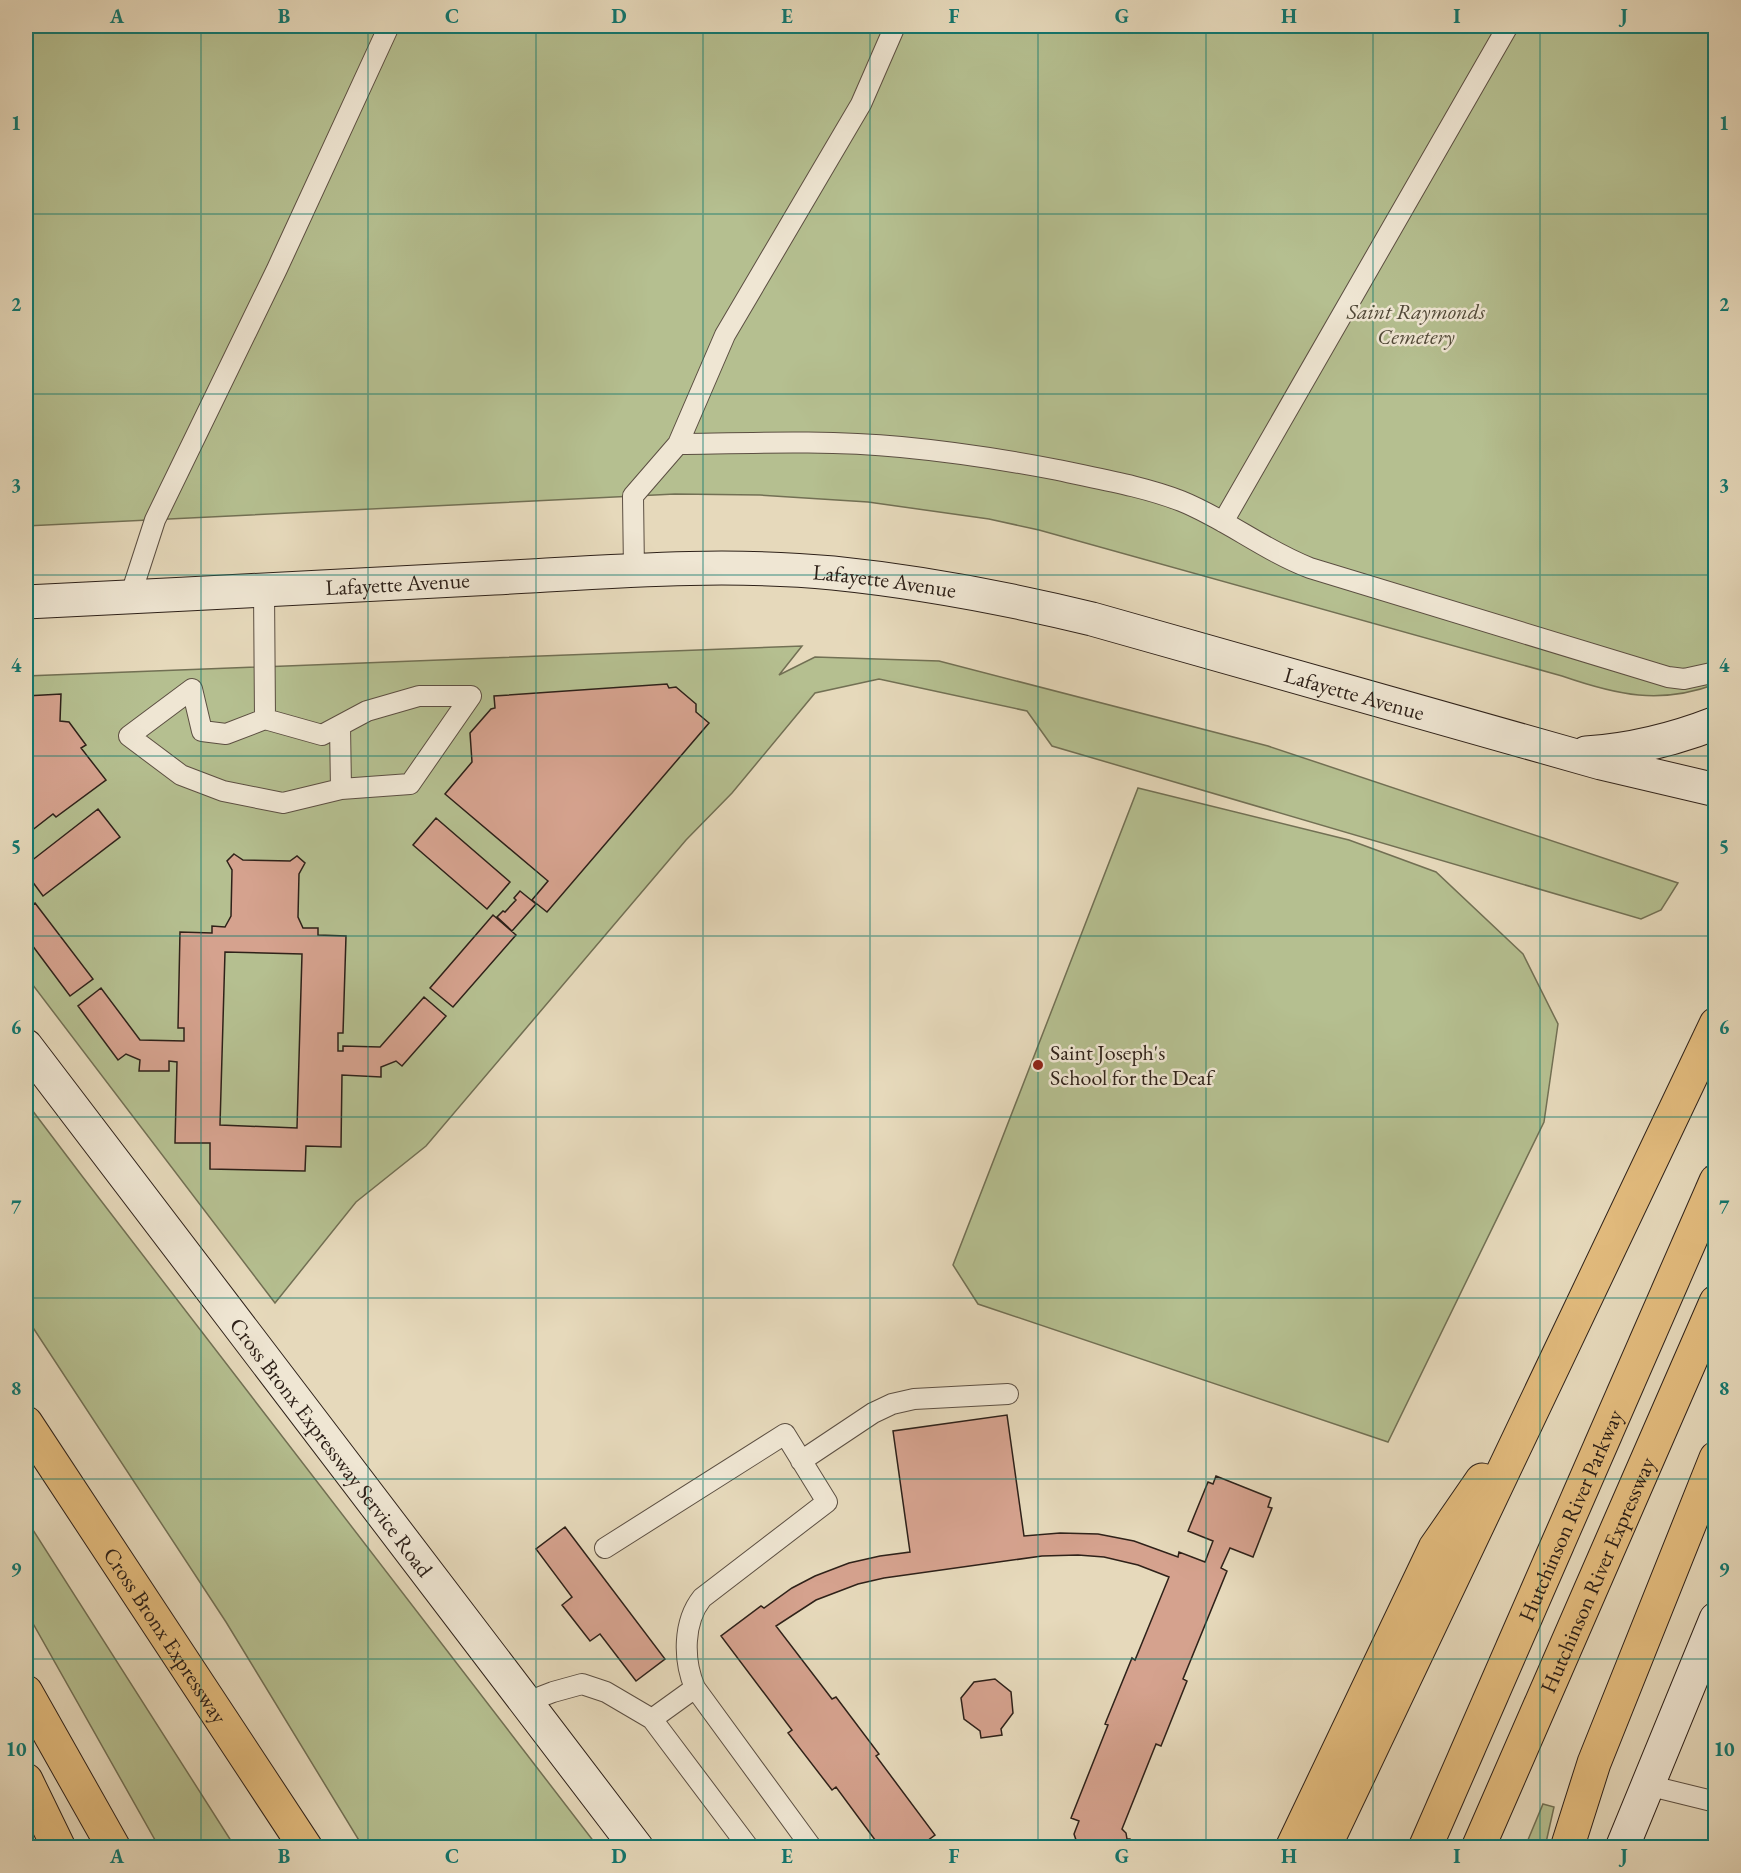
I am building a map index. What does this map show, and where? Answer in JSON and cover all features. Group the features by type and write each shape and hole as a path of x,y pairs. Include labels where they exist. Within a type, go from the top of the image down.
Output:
{"highway":[{"path":"1324,1848 1716,1024"},
{"name":"Hutchinson River Parkway","path":"1425,1848 1716,1182"},
{"name":"Hutchinson River Expressway","path":"1478,1848 1716,1302"},
{"path":"1292,1848 1435,1548 1538,1400"},
{"name":"Cross Bronx Expressway","path":"26,1423 306,1848"},
{"path":"1567,1848 1594,1763 1716,1458"},
{"path":"26,1692 114,1848"},
{"path":"26,1780 59,1848"}],"street":[{"name":"Lafayette Avenue","path":"26,602 634,571 741,568 831,573 921,584 1009,599 1092,619 1564,753 1716,790"},
{"path":"1564,753 1606,751 1634,746 1716,723"},
{"name":"Cross Bronx Expressway Service Road","path":"26,1046 637,1848"},
{"path":"1622,1848 1716,1619"}],"lane":[{"path":"130,597 155,520 277,269 389,26"},
{"path":"634,571 633,496 678,444 725,335 861,104 895,26"},
{"path":"1223,522 1508,26"},
{"path":"678,444 813,443 900,447 1002,460 1132,486 1181,501 1310,568 1668,677 1684,679 1716,672"},
{"path":"264,590 265,719"},
{"path":"192,689 202,730 226,735 265,719 322,735 340,726 367,711 419,696 471,696 410,784 341,789 283,803 223,791 181,775 129,736 192,689"},
{"path":"340,726 341,789"},
{"path":"801,1461 873,1413 892,1404 914,1399 1008,1394"},
{"path":"605,1548 785,1434 827,1502 702,1598 694,1608 688,1624 690,1676 695,1688 812,1848"},
{"path":"527,1702 582,1684 606,1692 652,1719 748,1848"},
{"path":"652,1719 695,1688"},
{"path":"1647,1785 1716,1802"}],"green space":[{"name":"Saint Raymonds Cemetery","path":"26,26 1715,26 1716,684 1696,690 1657,696 1601,688 1039,530 989,519 868,502 760,495 675,494 26,526"},
{"path":"802,646 779,675 815,657 939,661 1268,746 1678,883 1661,910 1641,919 1052,746 1027,711 879,679 815,693 732,793 686,840 426,1146 356,1202 275,1303 26,976 26,676"},
{"path":"1138,788 1349,840 1436,872 1523,954 1558,1024 1544,1122 1388,1442 978,1304 953,1265"},
{"path":"26,1102 598,1847 363,1847 226,1622 26,1317"},
{"path":"26,1519 235,1847 159,1847 26,1611"},
{"path":"1543,1804 1554,1807 1545,1847 1525,1847"}],"building":[{"path":"667,684 669,688 676,687 696,704 696,712 709,723 547,912 532,900 548,881 445,794 472,762 470,733 491,709 495,708 494,696"},
{"path":"61,694 60,721 69,722 86,745 81,748 106,780 56,817 53,814 26,835 26,696"},
{"path":"98,809 120,837 43,896 26,873 26,865"},
{"path":"436,818 510,882 487,909 413,845"},
{"path":"234,854 243,860 290,861 297,856 305,863 299,874 298,917 303,928 318,928 318,935 346,936 343,1033 338,1033 338,1051 343,1051 343,1046 380,1047 424,997 446,1016 402,1066 396,1061 381,1067 381,1077 342,1075 341,1147 306,1146 305,1171 210,1169 210,1143 175,1143 177,1062 169,1061 169,1071 139,1071 140,1060 126,1054 118,1060 78,1006 101,988 140,1040 184,1041 184,1028 178,1028 180,932 212,933 212,926 225,927 231,916 232,870 227,861","holes":["225,952 302,954 297,1128 220,1125"]},
{"path":"520,891 536,904 512,931 497,917 516,900 514,898"},
{"path":"35,903 93,979 70,996 26,937 26,910"},
{"path":"493,915 516,935 453,1007 430,988"},
{"path":"1007,1415 1024,1536 1060,1533 1098,1534 1134,1541 1178,1557 1179,1552 1205,1562 1213,1541 1188,1531 1208,1482 1213,1484 1216,1476 1271,1498 1268,1507 1272,1508 1253,1557 1230,1548 1221,1568 1227,1571 1183,1679 1187,1681 1161,1746 1156,1744 1122,1829 1127,1839 1130,1839 1131,1848 1064,1848 1078,1846 1074,1834 1079,1821 1071,1818 1108,1725 1105,1724 1132,1658 1135,1660 1169,1577 1138,1565 1104,1557 1042,1556 884,1578 858,1584 816,1600 776,1626 832,1699 836,1697 879,1754 876,1756 935,1835 927,1841 936,1848 881,1848 836,1787 832,1790 788,1733 792,1730 721,1636 761,1606 764,1608 792,1588 815,1576 849,1563 910,1552 893,1431"},
{"path":"565,1527 665,1659 636,1681 600,1634 590,1641 562,1605 572,1597 536,1549"},
{"path":"995,1679 1011,1692 1013,1713 1001,1729 1002,1735 981,1738 980,1731 964,1719 961,1698 974,1682"}],"place":[{"name":"Saint Joseph's School for the Deaf","path":"1038,1065"}]}
